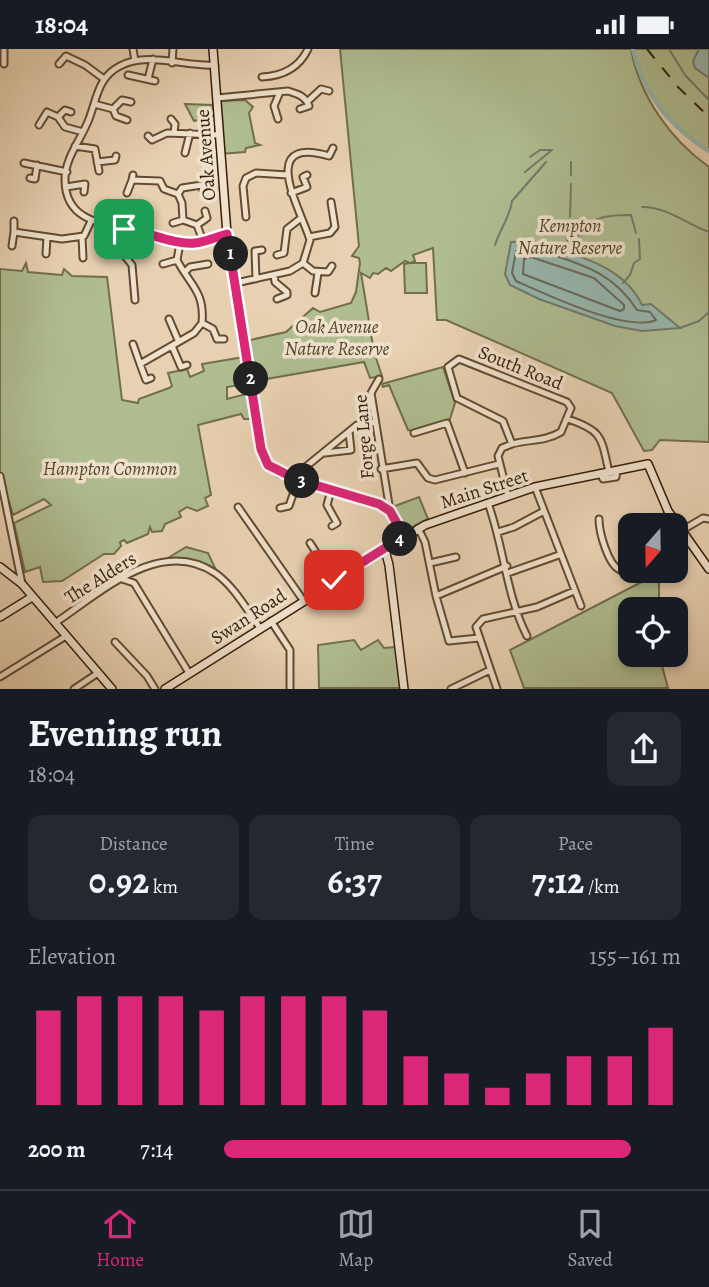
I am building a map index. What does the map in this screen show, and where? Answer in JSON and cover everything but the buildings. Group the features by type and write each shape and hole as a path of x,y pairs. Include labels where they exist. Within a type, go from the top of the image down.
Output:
{"street":[{"path":"4,49 4,64"},
{"path":"133,49 135,61"},
{"path":"172,63 173,49"},
{"name":"Oak Avenue","path":"213,49 227,234 261,449 268,465 295,479"},
{"path":"262,77 290,70 302,62 308,49"},
{"path":"59,64 66,56 85,65 104,79"},
{"path":"85,65 90,57"},
{"path":"148,79 153,59"},
{"path":"215,65 172,63 153,59 121,64 104,79 83,132 67,162 66,187 72,205 91,221 107,226 136,230 180,243 203,241 227,234"},
{"path":"128,75 155,81"},
{"path":"271,76 277,92 275,116"},
{"path":"315,84 329,92"},
{"path":"307,102 321,89"},
{"path":"217,98 277,92 300,94 309,106 300,109"},
{"path":"113,109 122,100 131,102"},
{"path":"94,104 113,109"},
{"path":"113,109 116,116 127,120"},
{"path":"58,117 65,110 71,112"},
{"path":"39,125 47,112 58,117 65,127 83,132"},
{"path":"171,119 174,133"},
{"path":"61,135 65,127"},
{"path":"150,140 174,133 218,135"},
{"path":"185,153 190,133"},
{"path":"75,146 95,149 99,171"},
{"path":"329,156 332,148"},
{"path":"236,282 274,275 303,263 310,249 309,237 291,193 288,175 290,163 296,155 304,151 329,156 334,163"},
{"path":"96,162 115,160 116,156"},
{"path":"24,163 66,171"},
{"path":"35,179 37,165"},
{"path":"254,210 246,214 243,186 248,176 256,173 288,175"},
{"path":"291,193 309,186 303,177 307,175"},
{"path":"127,193 132,177 160,181 164,189 178,194"},
{"path":"66,187 85,184 83,192"},
{"path":"183,220 178,194 182,188 202,185"},
{"path":"309,237 330,233 335,227 332,205 326,211"},
{"path":"197,225 206,218 205,211"},
{"path":"107,226 110,216"},
{"path":"136,230 139,217"},
{"path":"276,255 285,253 287,229 301,218"},
{"path":"173,223 183,220 197,225 203,241"},
{"path":"12,246 14,221"},
{"path":"83,258 82,237 91,221"},
{"path":"124,229 123,254 132,265 135,297 144,292"},
{"path":"62,239 63,230"},
{"path":"14,232 62,239 82,237"},
{"path":"46,254 47,237"},
{"path":"140,364 194,333 202,323 199,297 193,280 177,260 180,243"},
{"path":"256,279 255,251 262,250"},
{"path":"163,264 177,260"},
{"path":"303,263 318,273 330,271"},
{"path":"185,272 190,267 208,264"},
{"path":"315,293 318,273"},
{"path":"274,275 275,282 287,296 277,299"},
{"path":"169,319 178,340"},
{"path":"202,323 213,329 217,339 224,339"},
{"path":"133,344 148,379 137,382"},
{"path":"172,346 181,367 187,365"},
{"name":"South Road","path":"459,359 476,365 566,402 571,408 561,432 549,439 512,444 503,421 457,398 448,367 452,362 459,359"},
{"name":"Forge Lane","path":"379,379 371,393 385,494 390,511"},
{"path":"568,419 597,430 602,438 609,472"},
{"path":"280,509 289,506 295,479 302,467 325,453 357,425 375,422"},
{"path":"414,433 447,423 465,473"},
{"path":"325,453 351,450 349,432"},
{"path":"508,496 498,452 512,444"},
{"path":"381,469 417,463 428,478 435,480 499,464"},
{"name":"Main Street","path":"385,550 418,528 508,496 536,487 643,464 650,466 668,511"},
{"path":"0,476 22,584"},
{"path":"295,479 379,504 390,511 404,536"},
{"path":"536,487 559,555 581,606"},
{"path":"331,490 327,505 337,523"},
{"name":"Forge Lane","path":"379,504 385,494"},
{"path":"488,503 507,566 514,610 527,636"},
{"path":"237,507 303,600"},
{"path":"498,531 514,527 544,511"},
{"path":"688,527 703,518 709,519"},
{"path":"599,519 600,531 614,566 618,569"},
{"path":"418,528 430,563 449,641 479,638"},
{"path":"688,540 709,569"},
{"path":"310,543 334,580"},
{"path":"385,550 404,688"},
{"name":"Swan Road","path":"165,688 385,550"},
{"path":"508,573 559,555"},
{"path":"430,563 457,556"},
{"name":"The Alders","path":"55,623 136,571 165,560 181,560 205,568 228,585 260,628"},
{"path":"436,596 507,566"},
{"path":"0,567 22,584 112,688"},
{"path":"134,583 136,571"},
{"path":"122,579 134,583 189,673"},
{"path":"497,688 476,627 483,619 537,607 574,591"},
{"path":"0,617 32,597"},
{"path":"271,621 290,650 290,688"},
{"path":"0,677 65,636"},
{"path":"115,642 155,688"},
{"path":"451,688 490,670"},
{"path":"74,688 98,673"}],"green space":[{"name":"Kempton Nature Reserve","path":"340,49 631,49 635,67 649,100 670,130 709,167 709,442 660,440 652,450 644,451 612,393 446,320 437,320 433,248 413,255 415,261 411,263 426,263 427,293 405,293 404,264 410,263 405,261 391,271 386,268 378,274 373,273 370,278 361,273 374,352 382,376 370,378 364,362 255,381 250,340 286,332 313,308 320,312 351,303 356,292 360,263 359,258 352,256 359,246"},
{"path":"633,49 709,49 709,151 682,131 660,108 644,81"},
{"path":"245,100 253,107 249,113 255,143 260,145 246,148 245,152 220,154 220,101"},
{"path":"185,104 213,105 214,116 194,121"},
{"name":"Hampton Common","path":"26,263 28,272 62,275 64,269 72,276 107,277 122,400 138,403 139,399 169,388 172,386 168,373 187,369 190,377 204,371 202,364 244,357 246,384 227,387 227,399 250,393 252,419 244,419 241,414 198,425 211,495 205,498 208,506 197,511 187,507 179,512 181,517 165,524 162,531 152,532 150,527 148,534 127,543 124,540 120,542 121,546 114,554 104,554 62,581 43,582 40,567 25,572 14,523 51,505 44,499 13,515 0,472 0,269 22,271"},
{"path":"443,367 455,403 450,419 418,432 408,430 389,385 383,387 382,384"},
{"path":"419,497 428,519 405,531 392,507"},
{"path":"186,547 208,553 216,570 191,560 168,558"},
{"path":"640,583 659,583 659,597 618,597 618,667 662,667 668,688 524,688 510,650"},
{"path":"354,640 361,650 378,640 384,648 396,647 401,688 319,688 318,645"}],"water":[{"path":"699,49 709,49 709,78 695,68 693,61"},
{"path":"533,241 579,256 609,270 633,291 642,305 651,304 680,328 642,331 615,326 539,299 510,285 505,274 511,242"}],"waterway":[{"path":"633,49 644,81 660,108 682,131 709,151"},
{"path":"669,49 685,75 709,100"},
{"path":"530,157 540,150 551,150"},
{"path":"525,172 552,150"},
{"path":"495,245 512,201 546,162"},
{"path":"571,162 571,175"},
{"path":"570,217 571,184"},
{"path":"642,207 668,213 709,232"},
{"path":"570,236 582,235 596,220 616,215 631,215 636,233"},
{"path":"565,252 569,229"},
{"path":"623,283 630,275 634,263 640,259 639,239"},
{"path":"680,328 699,321 709,312"}],"railway":[{"path":"647,49 678,87 709,117"}],"route":[{"path":"124,229 145,231 180,243 194,243 227,234 261,449 268,465 279,473 298,480 379,504 390,511 404,536 334,580"}],"park label":[{"name":"Oak Avenue Nature Reserve","path":"337,337"}]}
